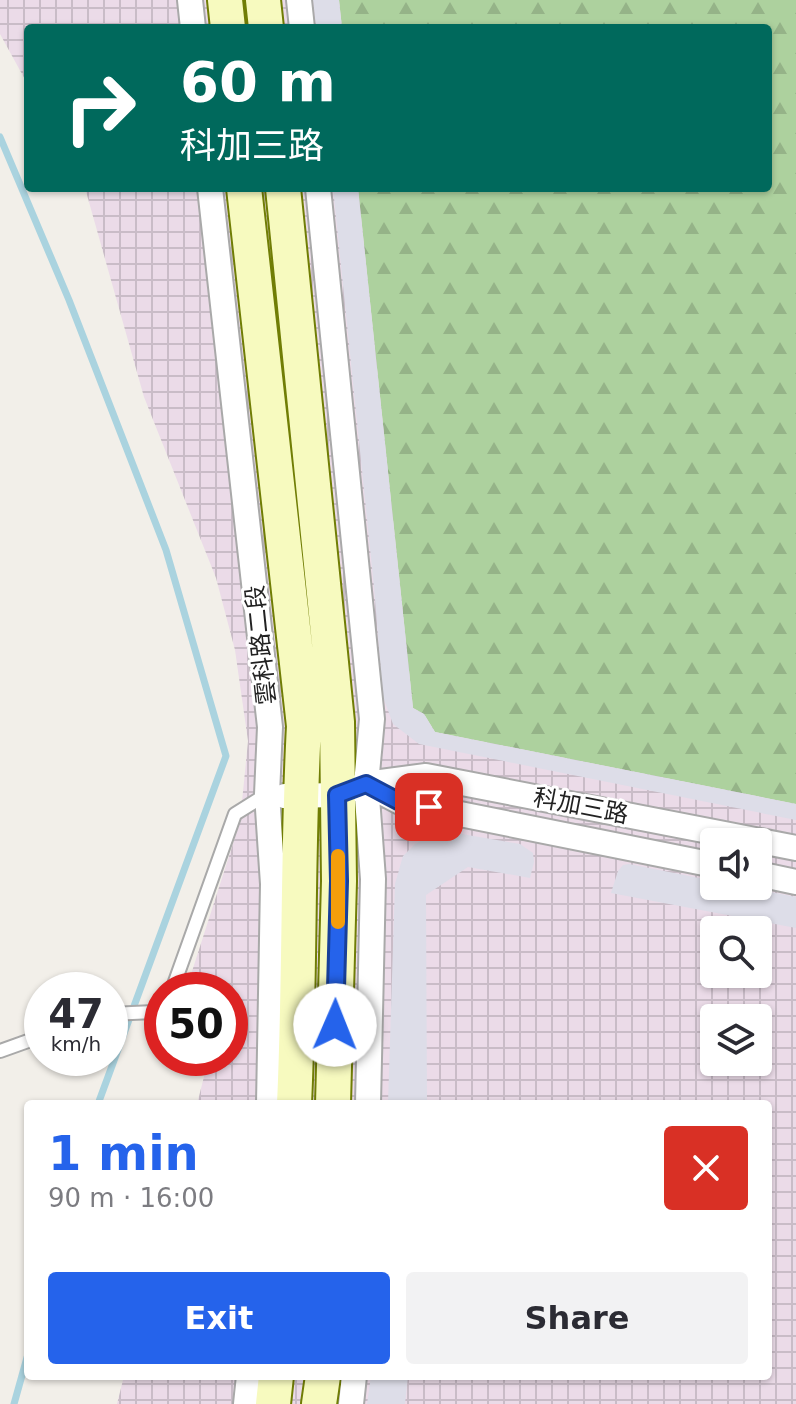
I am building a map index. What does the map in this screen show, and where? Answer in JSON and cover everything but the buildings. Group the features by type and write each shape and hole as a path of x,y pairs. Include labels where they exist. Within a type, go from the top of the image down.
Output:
{"main road":[{"path":"225,0 228,24"},
{"path":"263,0 266,24"},
{"name":"雲科路二段","path":"244,192 304,726 284,796 297,1040 294,1100"},
{"path":"283,192 337,722 352,790 339,881 333,1100"},
{"path":"273,1404 276,1380"},
{"path":"319,1404 322,1380"}],"street":[{"path":"190,0 193,24"},
{"path":"299,0 302,24"},
{"name":"雲科路二段","path":"210,192 270,727 284,796 273,884 269,1100"},
{"path":"318,192 372,719 352,790 373,879 368,1100"},
{"name":"科加三路","path":"284,796 352,790 426,776 796,848"},
{"name":"科加三路","path":"352,790 700,862"},
{"path":"772,877 796,882"},
{"path":"246,1404 249,1380"},
{"path":"351,1404 354,1380"}],"lane":[{"path":"178,972 235,814 284,796"},
{"path":"0,1051 24,1042"}],"shaded area":[{"path":"0,0 796,0 796,1404 117,1404 123,1380 772,1380 772,1100 198,1100 204,1076 248,1076 248,972 192,972 240,822 248,741 235,650 216,578 144,397 86,192 772,192 772,24 24,24 24,78 0,34"},
{"path":"313,0 339,0 342,24 316,24"},
{"path":"333,192 358,192 413,708 424,714 435,732 796,804 796,820 419,744 393,724 383,697"},
{"path":"438,832 450,832 520,844 533,853 534,862 530,878 468,867 426,895 427,1100 388,1100 395,884 403,856 415,844"},
{"path":"623,865 700,878 700,900 772,900 772,892 796,897 796,928 772,923 772,916 733,916 611,893"},
{"path":"370,1380 408,1380 405,1404 367,1404"}],"green space":[{"path":"339,0 796,0 796,804 435,732 424,714 413,708 358,192 772,192 772,24 342,24"}],"waterway":[{"path":"0,137 69,300 166,550 226,756 99,1100"},
{"path":"14,1404 24,1368"}],"slow traffic":[{"path":"338,856 338,922"}],"route":[{"path":"335,1025 339,881 337,795 366,784 400,802 429,807"}]}
